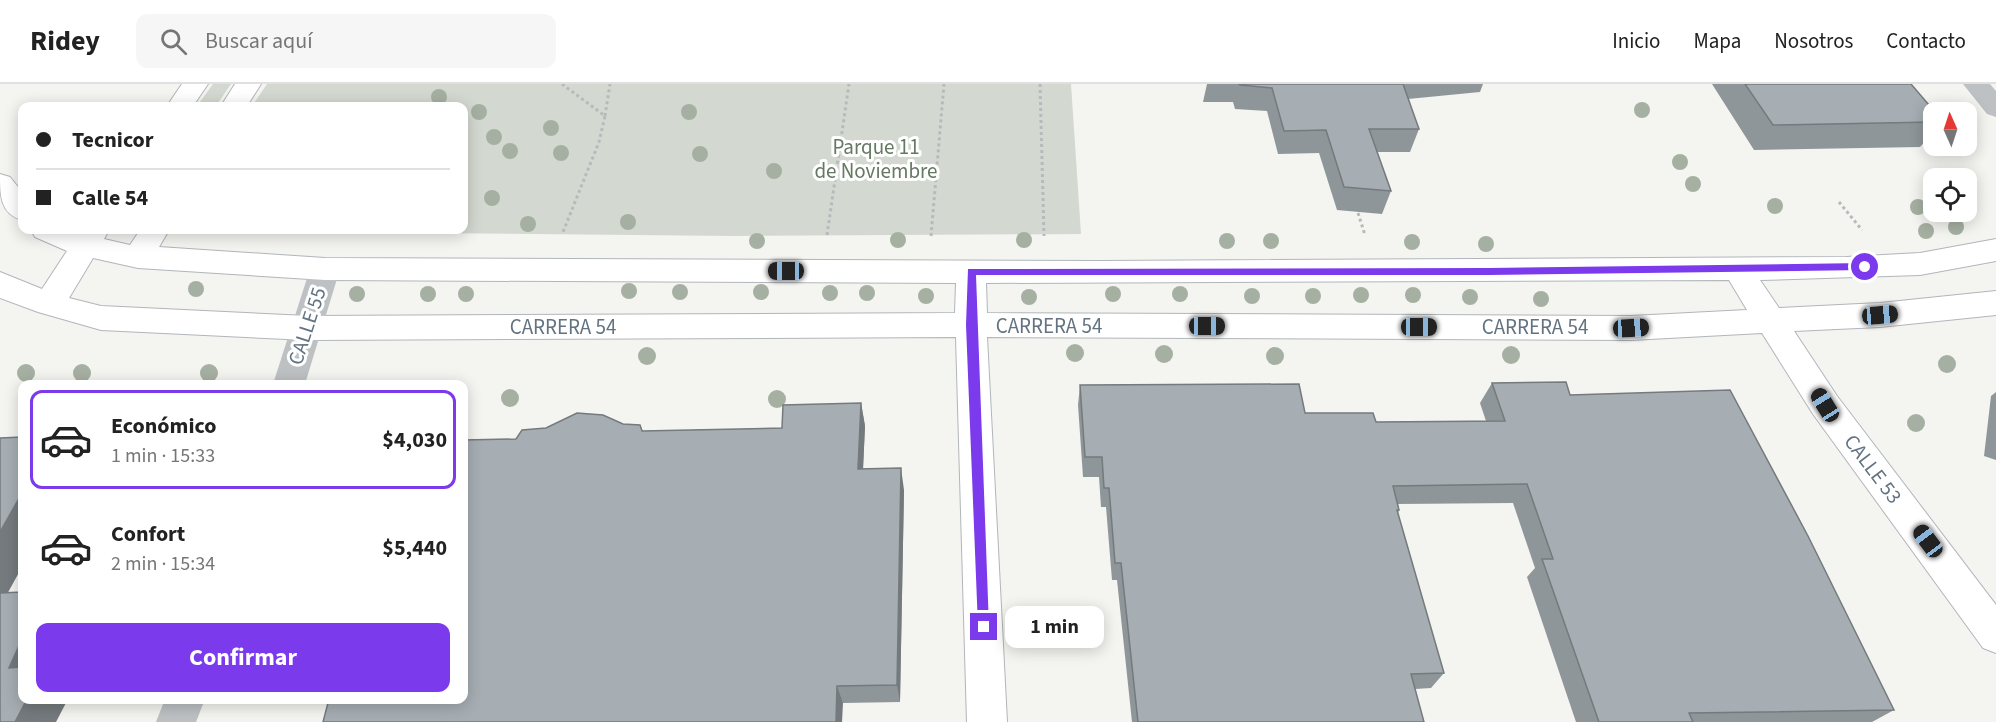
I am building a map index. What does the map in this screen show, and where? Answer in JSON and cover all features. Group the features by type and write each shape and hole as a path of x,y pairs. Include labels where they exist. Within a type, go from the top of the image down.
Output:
{"main road":[{"path":"183,102 195,84"},
{"path":"237,102 248,84"},
{"path":"0,184 18,205"},
{"path":"67,234 89,238 138,257 325,269 971,272 1737,269 1920,264 1996,250"},
{"path":"138,257 152,234"},
{"path":"49,304 89,238"},
{"name":"CALLE 53","path":"1737,269 1825,405 1996,635"},
{"path":"971,272 971,325 987,722"},
{"name":"CARRERA 54","path":"0,283 49,304 101,318 308,328 971,325 1631,328 1772,321 1996,303"}],"street":[{"path":"1976,84 1996,108"},
{"name":"CALLE 55","path":"290,380 325,269"},
{"path":"176,722 182,704"}],"path":[{"path":"562,84 605,116"},
{"path":"560,239 599,142 610,84"},
{"path":"827,240 849,84"},
{"path":"930,239 944,84"},
{"path":"1040,84 1044,240"},
{"path":"1839,202 1868,238"}],"green space":[{"path":"213,84 231,84 219,102 200,102"},
{"name":"Parque 11 de Noviembre","path":"267,84 1071,84 1081,234 736,236 468,233 468,102 255,102"}],"building":[{"path":"1239,84 1403,84 1419,129 1369,129 1391,191 1344,187 1326,130 1284,131 1272,88"},
{"path":"1745,84 1911,84 1926,102 1923,102 1923,122 1773,125"},
{"path":"1566,382 1570,395 1730,390 1808,536 1894,710 1689,713 1693,722 1599,722 1542,559 1553,559 1527,484 1393,486 1399,510 1397,510 1444,673 1411,674 1424,722 1138,722 1121,563 1115,563 1109,488 1104,488 1102,457 1085,457 1080,385 1299,384 1305,413 1373,413 1376,422 1505,421 1492,383"},
{"path":"861,403 858,469 901,468 897,685 837,686 836,722 323,722 328,704 468,704 468,440 516,439 522,430 546,428 577,413 603,415 623,424 640,425 642,431 782,428 783,405"},
{"path":"18,437 18,500 0,532 0,438"},
{"path":"18,592 18,648 9,668 18,667 18,704 24,704 15,722 0,722 0,593"}],"route":[{"path":"984,627 971,325 971,272 1489,272 1865,267"}]}
